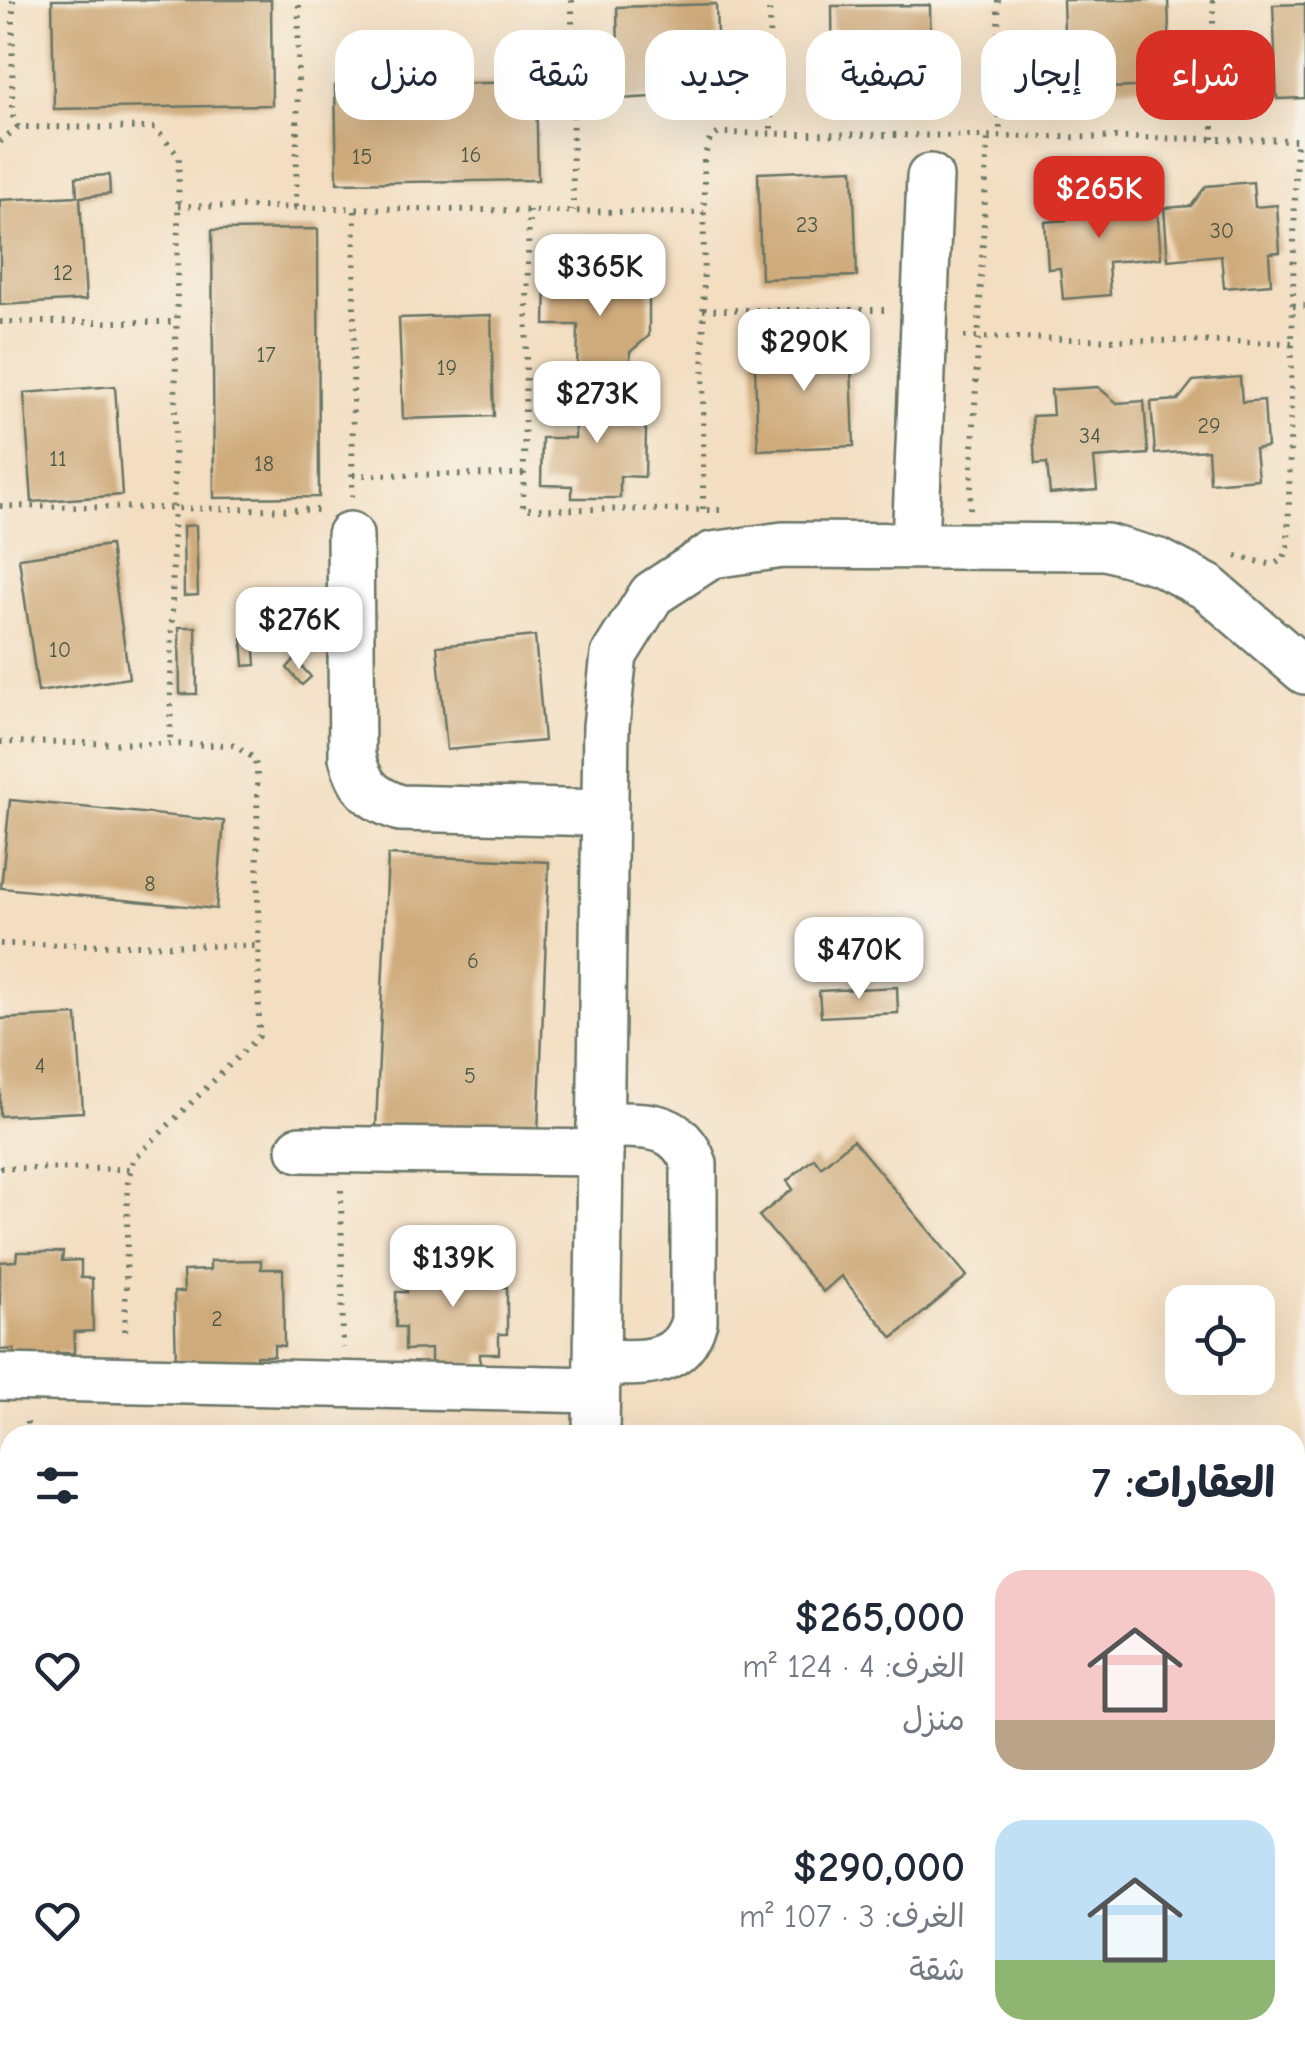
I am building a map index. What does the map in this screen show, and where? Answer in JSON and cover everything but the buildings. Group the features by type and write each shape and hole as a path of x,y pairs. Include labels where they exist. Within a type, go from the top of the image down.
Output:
{"street":[{"path":"915,544 930,177"},
{"path":"351,522 352,757 358,782 376,800 400,808 604,813"},
{"path":"596,1425 606,726 614,655 652,594 712,554 784,545 1106,547 1159,562 1208,586 1305,672"},
{"path":"0,1377 344,1384 597,1376 655,1363 674,1355 688,1340 694,1321 694,1164 687,1144 672,1131 651,1126 600,1139 320,1149"}],"path":[{"path":"13,0 12,114 18,127"},
{"path":"296,207 299,0"},
{"path":"572,0 573,211"},
{"path":"769,0 771,132"},
{"path":"998,0 1000,136"},
{"path":"1212,0 1212,139"},
{"path":"0,142 18,127 155,128 179,156 170,744"},
{"path":"712,554 703,509 705,148 710,138 730,131 1301,140 1288,546 1284,558 1273,566 1223,551"},
{"path":"984,516 969,516 988,136"},
{"path":"178,206 704,213"},
{"path":"0,506 174,508 351,522 355,208"},
{"path":"529,210 523,509 742,510"},
{"path":"1293,306 1305,306"},
{"path":"703,310 924,323 978,338 1292,343"},
{"path":"0,322 176,322"},
{"path":"353,475 524,474"},
{"path":"0,742 233,745 254,758 259,1036 138,1152 129,1169 124,1380"},
{"path":"0,944 258,946"},
{"path":"320,1149 344,1384"},
{"path":"0,1168 129,1169"}]}
